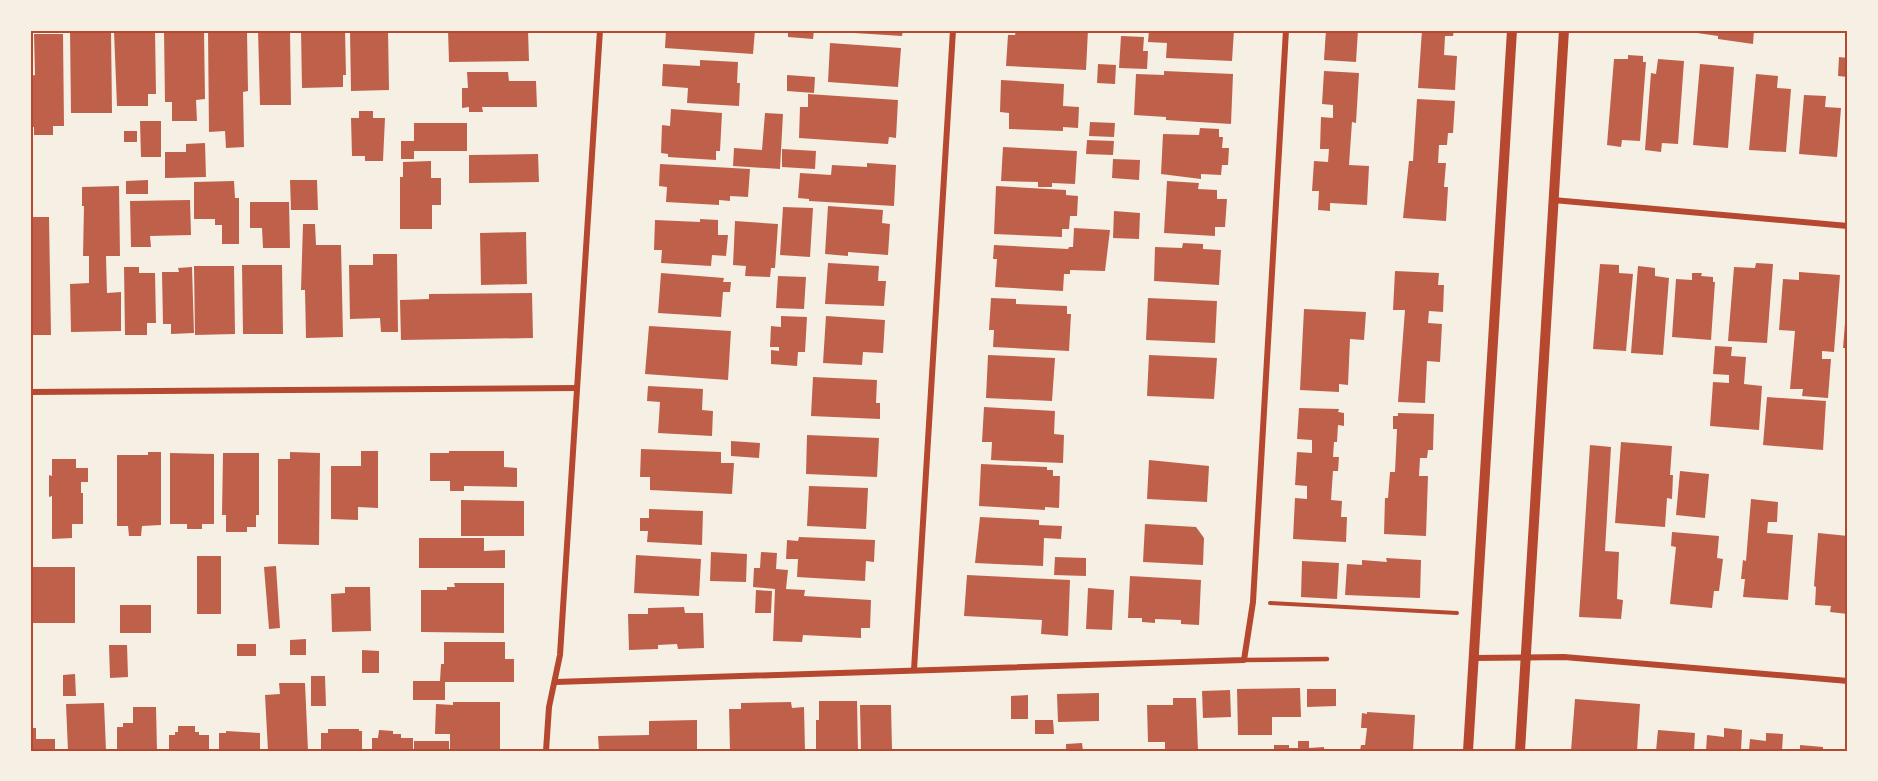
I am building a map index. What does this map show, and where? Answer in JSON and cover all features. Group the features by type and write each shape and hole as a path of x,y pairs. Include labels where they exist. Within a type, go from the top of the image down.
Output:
{"street":[{"path":"546,751 549,707 560,656 600,30"},
{"path":"914,670 952,30"},
{"path":"555,682 1244,660 1253,603 1286,30"},
{"path":"1468,751 1512,30"},
{"path":"1520,751 1564,30"},
{"path":"1553,200 1848,226"},
{"path":"30,392 577,388"},
{"path":"1473,658 1564,657 1848,681"}],"lane":[{"path":"1244,660 1327,659"}],"path":[{"path":"1253,603 1475,614"}],"building":[{"path":"70,30 111,31 112,113 71,113"},
{"path":"155,30 156,94 148,94 148,106 117,106 114,31"},
{"path":"164,30 204,30 205,99 196,100 197,121 172,121 172,102 165,102"},
{"path":"208,30 247,30 248,91 243,92 244,147 226,148 225,131 209,132"},
{"path":"258,30 290,30 291,105 260,105"},
{"path":"301,30 345,30 346,75 343,75 343,87 302,88"},
{"path":"350,30 388,30 389,90 351,91"},
{"path":"448,30 528,30 529,61 449,62"},
{"path":"666,30 755,30 753,54 665,48"},
{"path":"788,30 814,30 813,39 788,37"},
{"path":"838,30 903,30 902,36 838,32"},
{"path":"1016,30 1088,30 1086,70 1006,66 1008,35 1015,35"},
{"path":"1149,30 1234,30 1232,61 1166,58 1167,43 1148,42"},
{"path":"1326,30 1358,30 1356,62 1324,60"},
{"path":"1422,30 1454,30 1453,36 1445,36 1444,55 1457,56 1455,90 1418,88"},
{"path":"1698,30 1754,30 1753,44 1718,39 1718,36 1697,33"},
{"path":"34,34 63,34 64,126 53,126 53,135 34,135 34,127 30,127 30,76 35,75"},
{"path":"1121,36 1144,37 1143,51 1148,51 1147,69 1119,68"},
{"path":"830,43 901,48 898,87 828,82"},
{"path":"1628,55 1643,56 1643,62 1646,62 1640,141 1622,140 1621,147 1607,145 1614,59 1628,59"},
{"path":"1839,57 1848,58 1848,77 1838,76"},
{"path":"1658,59 1684,61 1678,144 1662,143 1661,152 1645,150 1651,73 1656,74"},
{"path":"700,60 738,62 739,106 687,103 688,88 662,86 663,64 700,66"},
{"path":"1098,64 1116,65 1115,84 1097,83"},
{"path":"1700,64 1734,67 1728,148 1693,145"},
{"path":"1164,71 1233,74 1231,124 1166,120 1166,117 1134,115 1136,74 1164,75"},
{"path":"1324,71 1359,73 1356,123 1352,122 1349,165 1369,166 1367,205 1330,203 1330,211 1318,210 1319,191 1312,191 1314,161 1328,162 1329,149 1320,149 1321,117 1333,118 1333,105 1322,104"},
{"path":"467,72 508,72 509,81 536,81 537,107 482,107 483,112 469,112 469,107 462,108 462,88 468,88"},
{"path":"1756,74 1778,76 1777,88 1791,89 1786,152 1749,150"},
{"path":"787,75 815,77 814,93 787,91"},
{"path":"1001,80 1064,84 1063,106 1079,107 1078,128 1063,127 1063,131 1009,129 1009,113 1000,112"},
{"path":"808,94 898,100 896,138 889,137 888,144 799,138 800,107 808,107"},
{"path":"1804,95 1826,96 1825,107 1841,108 1837,157 1799,154"},
{"path":"1417,99 1455,101 1453,133 1448,133 1447,145 1439,145 1438,163 1446,163 1444,187 1448,187 1446,221 1403,218 1409,161 1413,161"},
{"path":"671,109 722,113 720,151 716,151 716,160 668,157 668,154 661,153 662,125 670,126"},
{"path":"359,111 373,111 373,118 385,118 383,161 365,161 365,156 352,156 351,118 359,118"},
{"path":"765,113 783,114 780,169 733,166 734,148 762,150"},
{"path":"140,121 161,121 161,157 141,157"},
{"path":"1090,122 1115,123 1114,137 1089,136"},
{"path":"414,123 467,123 467,151 414,151 414,159 401,159 401,141 414,141"},
{"path":"1200,128 1219,129 1219,137 1223,137 1222,148 1229,148 1228,165 1222,165 1221,175 1201,174 1201,179 1161,174 1163,134 1199,135"},
{"path":"124,131 137,131 137,142 124,142"},
{"path":"1087,140 1114,141 1113,155 1086,154"},
{"path":"205,143 206,177 165,178 165,152 186,152 186,144"},
{"path":"1003,147 1077,151 1075,184 1052,183 1052,187 1038,187 1038,182 1001,181"},
{"path":"782,149 816,151 815,169 782,167"},
{"path":"538,154 539,182 469,183 469,155"},
{"path":"1113,159 1140,160 1139,180 1112,178"},
{"path":"431,161 431,178 441,178 441,205 432,205 432,229 400,229 400,177 403,177 403,162"},
{"path":"867,163 896,165 894,206 809,201 809,199 798,198 800,173 831,175 832,165 867,167"},
{"path":"660,164 750,169 748,197 730,196 730,201 719,200 719,205 666,202 667,187 659,186"},
{"path":"148,180 148,194 126,194 126,181"},
{"path":"290,180 317,180 318,210 291,210"},
{"path":"234,181 235,198 239,198 239,244 222,244 222,225 215,225 215,219 194,219 194,182"},
{"path":"1167,181 1199,183 1198,189 1217,190 1217,199 1227,199 1225,227 1215,227 1215,236 1164,233"},
{"path":"119,186 120,256 106,256 107,293 121,292 121,331 71,332 70,284 89,283 89,256 83,256 82,187"},
{"path":"996,186 1066,190 1066,195 1078,196 1077,216 1070,216 1069,229 1062,229 1062,237 994,234"},
{"path":"190,200 191,235 150,236 151,247 131,247 130,201"},
{"path":"250,202 289,202 290,248 263,248 262,228 250,228"},
{"path":"828,206 883,210 882,223 890,224 888,255 848,252 848,256 825,254"},
{"path":"783,207 813,208 810,257 780,255"},
{"path":"1114,211 1140,213 1139,239 1113,238"},
{"path":"30,217 49,217 51,335 30,335"},
{"path":"700,219 718,220 718,235 728,235 726,256 712,255 711,266 661,263 662,250 654,250 655,220 700,222"},
{"path":"735,221 778,224 775,268 771,268 770,277 745,276 746,266 733,265"},
{"path":"303,224 315,224 316,245 341,245 343,337 306,338 305,290 301,290"},
{"path":"1074,228 1110,230 1105,271 1070,270 1070,274 1064,274 1063,291 995,287 997,259 993,259 994,245 1068,249 1073,247"},
{"path":"526,232 527,284 481,285 480,233"},
{"path":"1183,243 1203,244 1203,249 1221,250 1219,285 1154,281 1155,247 1182,248"},
{"path":"373,254 397,254 398,332 381,332 380,318 350,319 349,265 373,265"},
{"path":"828,263 879,266 878,281 886,281 884,306 825,304"},
{"path":"1756,263 1773,264 1767,343 1728,341 1734,267 1755,268"},
{"path":"1600,264 1619,265 1619,273 1633,274 1626,351 1593,349"},
{"path":"242,265 282,265 283,334 243,334"},
{"path":"194,266 234,266 235,334 195,335"},
{"path":"1638,266 1655,268 1655,276 1669,278 1663,355 1631,353"},
{"path":"124,267 139,267 139,273 155,273 156,323 147,323 147,335 125,335"},
{"path":"192,267 194,333 171,334 171,324 163,324 162,272 179,272 178,268"},
{"path":"1395,271 1439,273 1438,285 1444,285 1443,312 1429,311 1428,323 1442,324 1440,362 1427,361 1425,403 1398,402 1405,310 1393,310"},
{"path":"1799,272 1840,275 1834,352 1822,351 1822,359 1831,359 1828,398 1802,396 1803,389 1790,389 1795,331 1779,330 1783,279 1799,280"},
{"path":"661,273 724,278 723,282 731,282 730,292 723,292 721,317 658,313"},
{"path":"1692,273 1702,273 1701,276 1713,277 1713,282 1715,282 1711,340 1672,337 1676,279 1692,280"},
{"path":"778,276 806,277 804,309 776,308"},
{"path":"532,293 533,338 401,340 400,300 429,299 429,294"},
{"path":"991,298 1016,299 1016,304 1067,306 1067,314 1071,314 1069,351 993,347 994,330 989,330"},
{"path":"1148,298 1217,301 1215,343 1146,340"},
{"path":"1304,309 1366,312 1364,340 1350,339 1348,385 1339,384 1339,392 1300,390"},
{"path":"1846,310 1848,310 1848,348 1843,348"},
{"path":"781,316 807,317 805,352 798,352 797,366 771,364 771,350 779,351 779,347 770,347 771,326 781,327"},
{"path":"826,316 885,320 883,353 863,352 862,365 823,363"},
{"path":"649,326 731,331 728,380 645,374"},
{"path":"1715,346 1732,347 1731,356 1746,357 1744,384 1762,386 1759,430 1710,426 1713,382 1729,383 1729,375 1713,374"},
{"path":"988,355 1055,358 1052,401 986,398"},
{"path":"1149,355 1217,358 1214,399 1147,396"},
{"path":"813,377 877,380 876,403 880,403 880,419 811,416"},
{"path":"648,386 703,389 702,410 713,411 712,436 658,433 660,402 647,401"},
{"path":"1767,397 1826,401 1823,450 1763,445"},
{"path":"984,407 1055,411 1054,434 1064,435 1063,463 991,460 992,442 982,442"},
{"path":"1299,408 1339,409 1338,412 1344,413 1344,426 1338,425 1337,442 1334,442 1333,457 1339,457 1338,471 1333,471 1331,500 1342,501 1341,517 1347,517 1346,542 1293,539 1295,498 1307,499 1307,486 1295,485 1297,452 1312,453 1312,440 1297,439"},
{"path":"1398,413 1434,414 1433,450 1428,450 1427,458 1420,458 1419,476 1428,476 1426,536 1384,534 1385,498 1388,498 1390,472 1395,472 1397,429 1393,429 1393,416 1398,416"},
{"path":"807,435 879,438 877,477 806,474"},
{"path":"731,441 760,443 759,458 731,456"},
{"path":"1621,442 1672,446 1670,475 1673,475 1672,499 1667,498 1665,527 1615,523"},
{"path":"1590,445 1611,447 1605,551 1619,552 1617,599 1623,600 1621,619 1579,617"},
{"path":"641,449 721,452 721,463 734,463 732,494 650,490 650,477 640,477"},
{"path":"361,451 378,451 378,508 358,507 358,520 331,519 331,466 361,466"},
{"path":"449,451 504,451 504,467 517,468 517,487 464,486 464,491 450,491 450,481 430,481 430,453 449,453"},
{"path":"148,452 161,452 161,525 142,526 141,536 129,536 128,526 117,526 117,455 148,455"},
{"path":"290,452 320,453 319,545 278,544 278,459 290,459"},
{"path":"170,453 214,454 214,524 202,524 202,529 187,529 187,524 170,524"},
{"path":"223,453 259,453 259,515 256,515 256,527 247,527 247,532 226,532 226,515 222,515"},
{"path":"52,459 76,459 76,468 88,468 88,482 81,482 83,524 72,524 72,538 52,539 52,496 49,497 49,475 52,476"},
{"path":"1149,460 1209,466 1207,502 1147,499"},
{"path":"981,464 1047,467 1047,470 1053,470 1053,476 1060,476 1059,508 1045,507 1045,510 979,506"},
{"path":"1680,471 1709,474 1705,518 1676,515"},
{"path":"809,486 868,488 866,529 807,526"},
{"path":"1751,499 1778,502 1777,522 1768,522 1767,533 1793,535 1788,600 1743,597 1745,579 1741,579 1743,560 1746,561"},
{"path":"461,500 524,501 524,536 461,536"},
{"path":"649,509 703,511 702,545 647,542 648,531 640,531 640,518 649,518"},
{"path":"980,517 1039,520 1039,525 1062,526 1061,539 1044,538 1043,566 975,563"},
{"path":"1145,524 1196,527 1204,538 1203,565 1143,562"},
{"path":"1672,532 1719,536 1717,558 1723,559 1719,591 1714,591 1712,608 1670,604 1676,547 1671,546"},
{"path":"1818,533 1848,536 1848,614 1830,612 1831,606 1815,605"},
{"path":"799,537 875,540 874,562 866,561 865,581 797,577 798,559 786,559 787,540 798,541"},
{"path":"419,538 484,538 484,551 505,550 505,568 419,568"},
{"path":"711,552 747,554 746,582 710,581"},
{"path":"761,552 777,553 776,569 788,570 786,589 805,590 804,596 871,600 870,628 861,628 861,638 803,635 802,642 773,641 775,589 753,587 754,568 760,568"},
{"path":"636,555 701,559 699,596 634,593"},
{"path":"197,556 221,556 221,614 197,614"},
{"path":"1055,557 1086,558 1086,576 1054,575"},
{"path":"1386,558 1421,560 1420,598 1345,595 1347,564 1362,565 1362,560 1387,562"},
{"path":"1302,561 1339,563 1337,599 1301,597"},
{"path":"276,566 280,628 269,629 264,567"},
{"path":"30,567 75,567 75,623 30,623"},
{"path":"967,575 1070,580 1068,636 1041,634 1042,620 964,616"},
{"path":"1130,576 1201,580 1199,625 1181,624 1181,620 1155,619 1155,623 1142,622 1142,618 1128,618"},
{"path":"454,583 504,583 504,633 421,632 421,590 447,590 447,587 455,587"},
{"path":"345,587 370,587 371,631 332,632 331,594 345,593"},
{"path":"1088,588 1114,590 1112,630 1086,629"},
{"path":"756,590 772,591 771,613 755,613"},
{"path":"120,605 151,605 151,633 120,633"},
{"path":"684,607 685,613 703,613 704,648 678,649 677,644 658,645 658,649 629,650 628,614 648,614 648,608"},
{"path":"306,639 306,655 290,655 290,640"},
{"path":"444,642 505,642 505,659 514,659 514,682 445,682 445,700 413,700 413,681 440,681 441,664 444,664"},
{"path":"237,644 256,644 256,656 237,656"},
{"path":"109,645 127,645 128,677 110,678"},
{"path":"362,650 379,651 379,673 362,673"},
{"path":"75,674 76,696 63,696 63,675"},
{"path":"311,676 325,676 326,706 311,706"},
{"path":"279,683 305,683 308,751 268,751 265,695 280,694"},
{"path":"1300,688 1301,717 1272,717 1272,735 1238,735 1237,689"},
{"path":"1307,689 1336,689 1336,706 1307,707"},
{"path":"1230,690 1231,717 1203,718 1202,691"},
{"path":"1099,693 1099,721 1058,722 1057,694"},
{"path":"1028,695 1028,719 1011,719 1011,696"},
{"path":"1173,698 1196,698 1198,751 1165,751 1165,742 1148,742 1147,705 1173,705"},
{"path":"1575,699 1640,704 1637,751 1571,751"},
{"path":"819,701 857,701 858,751 816,751 816,720 819,720"},
{"path":"453,702 500,702 500,751 450,751 450,734 435,734 436,704 453,705"},
{"path":"791,702 792,708 804,707 805,751 730,751 729,709 741,709 741,703"},
{"path":"104,703 106,751 68,751 66,704"},
{"path":"860,705 891,705 892,750 861,751"},
{"path":"133,707 156,707 157,751 117,751 117,727 123,727 123,723 133,723"},
{"path":"1367,712 1415,715 1413,751 1360,751 1361,745 1365,745 1367,728 1361,728 1362,713 1367,714"},
{"path":"697,720 697,751 599,751 598,736 649,735 649,721"},
{"path":"1035,720 1053,720 1054,734 1035,734"},
{"path":"178,726 195,726 195,732 199,732 199,735 209,735 209,751 169,751 169,735 175,735 175,732 178,732"},
{"path":"30,728 36,728 36,739 55,739 55,751 30,751"},
{"path":"1724,728 1742,730 1741,751 1706,751 1707,735 1724,737"},
{"path":"328,729 359,729 362,731 362,751 321,751 321,733 328,733"},
{"path":"379,730 393,731 393,734 401,734 401,738 413,738 413,751 372,751 372,738 378,738"},
{"path":"1658,730 1695,733 1694,751 1656,751"},
{"path":"226,731 260,733 260,751 219,751 219,733 226,733"},
{"path":"1766,733 1783,734 1782,751 1749,751 1750,739 1766,741"},
{"path":"414,741 449,741 449,751 414,751"},
{"path":"1298,741 1309,741 1309,748 1324,747 1324,751 1274,751 1274,745 1289,745 1289,748 1298,748"},
{"path":"1082,743 1083,751 1066,751 1066,744"},
{"path":"1800,745 1823,747 1823,751 1800,751"}]}
